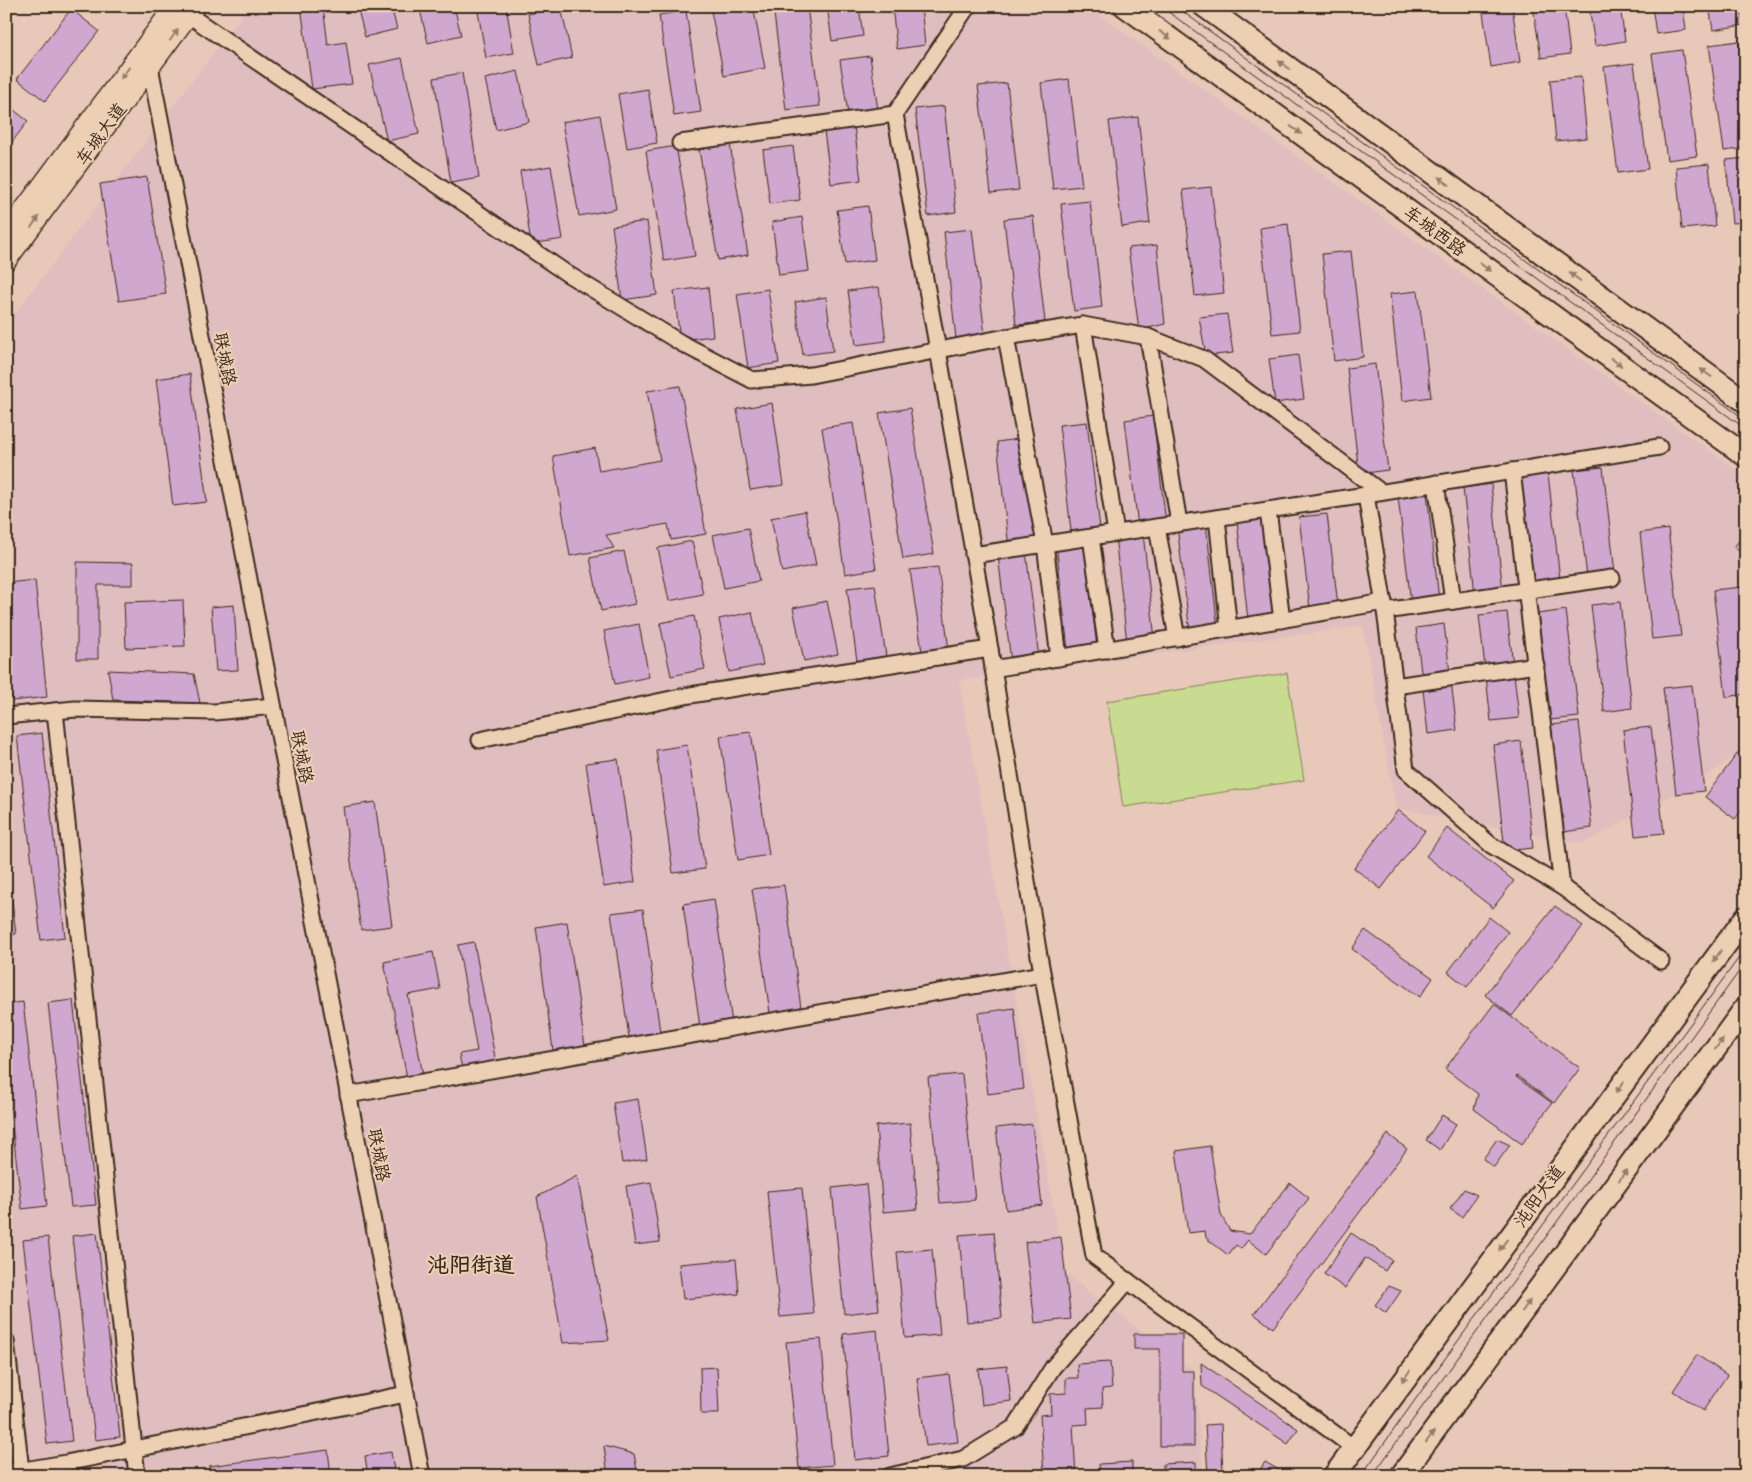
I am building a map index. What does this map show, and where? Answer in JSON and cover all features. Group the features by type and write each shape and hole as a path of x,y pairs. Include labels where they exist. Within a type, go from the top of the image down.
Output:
{"main road":[{"name":"车城西路","path":"1125,6 1746,456"},
{"path":"1204,6 1746,402"},
{"name":"沌阳大道","path":"1334,1476 1746,917"},
{"path":"1401,1476 1746,1007"}],"street":[{"path":"968,6 895,114 990,650 1042,974 1094,1256 1354,1448"},
{"path":"184,8 566,273 680,343 752,380 811,375 1006,337 1083,325 1148,337 1204,359 1374,493 1384,606 1406,770 1491,845 1562,887 1661,961"},
{"name":"车城大道","path":"6,234 146,45 184,8"},
{"name":"车城大道","path":"6,261 150,67 184,8"},
{"name":"联城路","path":"146,45 422,1476"},
{"path":"680,143 895,114"},
{"path":"1083,325 1116,533"},
{"path":"1006,337 1046,544 1059,658"},
{"path":"1148,337 1179,523"},
{"path":"973,556 1658,447"},
{"path":"1512,471 1528,591 1562,887"},
{"path":"1436,483 1453,601"},
{"path":"1268,510 1282,620"},
{"path":"1217,518 1229,629"},
{"path":"1157,527 1177,638"},
{"path":"1091,537 1107,650"},
{"path":"993,669 1282,620 1384,606 1453,601 1612,578"},
{"path":"480,740 690,695 990,650"},
{"path":"1395,686 1536,665"},
{"path":"6,716 75,709 215,712 273,706"},
{"path":"54,711 138,1476"},
{"path":"348,1095 1042,974"},
{"path":"890,1476 963,1459 1015,1427 1053,1366 1128,1280"},
{"path":"6,1341 22,1470"},
{"path":"6,1473 406,1394"}],"shaded area":[{"path":"249,6 1087,6 1746,477 1746,747 1706,777 1582,844 1396,808 1363,626 959,680 1065,1274 1194,1370 1203,1476 6,1476 6,325"}],"green space":[{"path":"1287,673 1304,780 1123,807 1107,701"}],"building":[{"path":"301,6 323,6 328,45 346,42 352,84 312,89"},
{"path":"357,6 391,6 397,29 365,37"},
{"path":"419,6 454,6 461,35 428,43"},
{"path":"477,6 506,6 514,53 486,58"},
{"path":"710,6 753,6 765,68 724,76"},
{"path":"773,6 807,6 820,106 786,110"},
{"path":"827,6 859,6 863,36 832,41"},
{"path":"892,6 921,6 925,45 897,49"},
{"path":"1482,6 1512,6 1520,62 1491,67"},
{"path":"1533,6 1564,6 1570,54 1541,58"},
{"path":"1589,6 1620,6 1625,41 1595,46"},
{"path":"1652,6 1683,6 1686,30 1656,34"},
{"path":"1709,6 1740,6 1743,25 1713,30"},
{"path":"561,7 572,58 539,65 528,14"},
{"path":"71,9 99,31 45,101 17,79"},
{"path":"686,11 701,112 674,116 659,15"},
{"path":"1739,41 1746,89 1746,148 1724,151 1709,45"},
{"path":"1682,50 1697,156 1667,160 1652,54"},
{"path":"870,56 878,110 848,114 840,60"},
{"path":"402,58 419,134 387,141 369,65"},
{"path":"1634,63 1648,169 1618,173 1604,67"},
{"path":"518,71 529,122 496,130 485,79"},
{"path":"462,73 479,178 451,183 434,78"},
{"path":"1581,77 1587,138 1556,141 1550,80"},
{"path":"1069,79 1082,186 1053,189 1041,83"},
{"path":"1007,83 1019,190 991,193 978,86"},
{"path":"648,89 657,143 627,148 618,94"},
{"path":"6,104 28,121 6,150"},
{"path":"944,106 956,212 928,216 915,109"},
{"path":"600,115 616,209 579,216 562,122"},
{"path":"1138,117 1150,223 1122,227 1109,121"},
{"path":"854,126 861,180 831,184 824,131"},
{"path":"730,144 748,255 718,260 699,150"},
{"path":"676,146 695,256 664,261 646,151"},
{"path":"793,146 800,200 770,204 763,150"},
{"path":"1746,158 1746,222 1732,223 1726,160"},
{"path":"1709,164 1715,226 1682,229 1676,167"},
{"path":"551,166 563,239 531,244 520,171"},
{"path":"147,177 166,294 119,301 100,184"},
{"path":"1211,187 1224,293 1195,296 1183,190"},
{"path":"1090,201 1102,307 1074,311 1061,204"},
{"path":"868,206 875,260 845,264 837,210"},
{"path":"1033,216 1045,322 1016,325 1004,219"},
{"path":"802,217 809,271 779,275 772,222"},
{"path":"647,221 657,295 622,300 612,226"},
{"path":"1288,224 1300,331 1272,334 1260,228"},
{"path":"972,229 985,335 956,339 944,232"},
{"path":"1157,245 1165,324 1139,330 1128,248"},
{"path":"1351,251 1363,357 1334,361 1322,254"},
{"path":"708,287 713,336 680,340 674,291"},
{"path":"879,287 886,341 856,345 848,291"},
{"path":"768,289 779,363 748,368 737,294"},
{"path":"1418,291 1431,397 1402,401 1390,294"},
{"path":"826,297 833,351 803,355 795,302"},
{"path":"1227,314 1233,353 1206,356 1199,317"},
{"path":"1298,355 1304,399 1275,403 1269,359"},
{"path":"1375,364 1388,470 1359,474 1347,368"},
{"path":"190,374 207,502 173,506 156,379"},
{"path":"680,386 706,534 671,540 668,524 606,535 614,548 570,556 553,456 595,448 599,471 660,460 647,391"},
{"path":"772,403 784,485 750,490 737,409"},
{"path":"910,408 934,554 903,559 879,413"},
{"path":"1153,416 1166,523 1138,526 1125,420"},
{"path":"1087,422 1100,528 1071,531 1059,425"},
{"path":"853,423 876,569 845,574 822,428"},
{"path":"1025,438 1037,545 1009,548 997,442"},
{"path":"1603,467 1615,573 1587,577 1574,470"},
{"path":"1548,474 1560,580 1532,584 1520,477"},
{"path":"1491,484 1503,591 1475,594 1463,488"},
{"path":"1427,493 1439,600 1411,603 1398,497"},
{"path":"805,511 816,565 782,572 771,518"},
{"path":"1327,514 1338,605 1310,609 1299,517"},
{"path":"1265,517 1277,617 1248,620 1237,520"},
{"path":"1206,523 1218,629 1190,633 1177,526"},
{"path":"748,528 759,581 724,588 713,535"},
{"path":"1668,529 1681,636 1652,639 1640,533"},
{"path":"1746,532 1746,556 1734,547"},
{"path":"1143,533 1155,639 1127,643 1115,536"},
{"path":"692,541 703,594 669,601 658,548"},
{"path":"1084,541 1097,647 1068,650 1056,544"},
{"path":"624,551 635,604 601,611 590,558"},
{"path":"1026,552 1039,658 1011,662 998,555"},
{"path":"77,562 133,563 133,585 98,585 98,659 77,659"},
{"path":"938,567 949,650 922,652 910,570"},
{"path":"35,580 47,697 12,701 6,643 6,583"},
{"path":"875,585 886,656 857,661 847,588"},
{"path":"1742,587 1746,619 1746,694 1726,697 1713,590"},
{"path":"183,600 185,646 126,648 124,602"},
{"path":"827,601 838,654 804,661 793,608"},
{"path":"1620,602 1632,708 1604,712 1591,605"},
{"path":"234,605 238,670 216,671 211,607"},
{"path":"1566,610 1579,717 1550,720 1538,614"},
{"path":"752,612 763,665 729,672 719,619"},
{"path":"1507,612 1519,718 1491,721 1479,615"},
{"path":"694,616 705,669 671,676 660,623"},
{"path":"639,624 649,677 615,684 604,631"},
{"path":"1444,624 1457,730 1428,734 1416,628"},
{"path":"108,670 194,674 200,703 113,700"},
{"path":"1692,685 1704,791 1676,794 1663,688"},
{"path":"1579,722 1592,828 1563,832 1551,725"},
{"path":"1651,727 1664,833 1635,836 1623,730"},
{"path":"751,732 769,855 738,860 720,736"},
{"path":"42,733 65,937 41,940 17,736"},
{"path":"1521,741 1533,848 1505,851 1493,745"},
{"path":"1746,742 1746,805 1735,819 1705,797"},
{"path":"687,745 705,869 673,873 656,750"},
{"path":"618,759 635,882 604,887 586,763"},
{"path":"375,802 392,926 361,930 343,807"},
{"path":"1398,810 1425,831 1381,889 1354,868"},
{"path":"1447,828 1514,881 1493,908 1426,856"},
{"path":"6,852 16,934 6,935"},
{"path":"784,885 801,1008 770,1013 752,889"},
{"path":"714,899 732,1023 700,1027 683,904"},
{"path":"1555,906 1583,926 1512,1016 1485,995"},
{"path":"643,909 660,1032 629,1037 611,913"},
{"path":"1489,917 1508,932 1467,987 1448,972"},
{"path":"567,922 585,1046 553,1050 536,927"},
{"path":"1365,930 1433,978 1420,997 1352,949"},
{"path":"474,942 496,1063 462,1069 459,1054 477,1051 458,945"},
{"path":"433,952 440,989 408,995 423,1075 407,1078 384,962"},
{"path":"73,1000 96,1205 71,1207 48,1003"},
{"path":"23,1002 47,1206 22,1209 6,1074 6,1004"},
{"path":"1494,1004 1580,1068 1554,1103 1516,1077 1552,1103 1522,1144 1474,1109 1478,1094 1445,1069"},
{"path":"1014,1008 1024,1089 988,1094 978,1013"},
{"path":"962,1074 975,1200 940,1203 928,1077"},
{"path":"638,1099 647,1159 622,1163 613,1103"},
{"path":"1442,1115 1456,1124 1440,1150 1426,1140"},
{"path":"910,1123 918,1209 883,1212 876,1126"},
{"path":"1032,1124 1042,1205 1006,1210 996,1128"},
{"path":"1388,1134 1407,1149 1273,1328 1254,1314"},
{"path":"1497,1139 1510,1145 1494,1167 1483,1159"},
{"path":"1210,1146 1221,1215 1230,1231 1250,1234 1290,1183 1309,1198 1266,1254 1248,1240 1241,1249 1236,1245 1228,1255 1206,1238 1205,1231 1188,1233 1176,1151"},
{"path":"577,1176 609,1340 563,1343 537,1197"},
{"path":"651,1182 660,1242 635,1245 626,1186"},
{"path":"866,1184 879,1310 844,1314 832,1188"},
{"path":"802,1188 814,1314 780,1317 767,1191"},
{"path":"1464,1189 1477,1195 1462,1217 1450,1209"},
{"path":"994,1232 1002,1318 967,1322 959,1235"},
{"path":"97,1233 120,1437 95,1440 72,1236"},
{"path":"1351,1233 1392,1260 1385,1271 1365,1258 1345,1288 1324,1274"},
{"path":"48,1237 72,1441 47,1444 23,1240"},
{"path":"1061,1237 1071,1319 1035,1323 1025,1242"},
{"path":"932,1249 940,1335 905,1338 897,1252"},
{"path":"736,1259 739,1294 683,1299 679,1264"},
{"path":"1389,1286 1401,1291 1386,1313 1375,1305"},
{"path":"877,1330 889,1456 855,1460 843,1334"},
{"path":"1134,1334 1182,1334 1182,1371 1194,1371 1194,1446 1160,1446 1160,1349 1134,1349"},
{"path":"821,1339 833,1465 799,1468 786,1342"},
{"path":"1697,1355 1727,1375 1703,1411 1673,1391"},
{"path":"1110,1362 1112,1388 1102,1389 1103,1407 1087,1408 1088,1424 1073,1425 1076,1476 1044,1476 1040,1415 1051,1414 1050,1394 1066,1393 1066,1378 1078,1378 1077,1364"},
{"path":"1201,1363 1298,1429 1288,1444 1202,1386"},
{"path":"1007,1366 1011,1401 982,1405 978,1369"},
{"path":"717,1367 719,1414 701,1414 700,1368"},
{"path":"949,1374 958,1442 926,1446 917,1378"},
{"path":"1221,1424 1223,1476 1208,1476 1205,1425"},
{"path":"604,1446 634,1454 638,1476 608,1476"},
{"path":"328,1450 331,1476 210,1476 209,1466"},
{"path":"391,1452 395,1476 368,1476 365,1456"},
{"path":"1132,1462 1132,1476 1100,1476 1099,1464"},
{"path":"1196,1462 1196,1476 1163,1476 1163,1464"},
{"path":"1265,1462 1279,1470 1276,1476 1256,1476"},
{"path":"1666,1468 1680,1476 1662,1476"},
{"path":"591,1469 592,1476 569,1476 569,1475"}],"tram line":[{"path":"1160,6 1746,429"},
{"path":"1175,6 1746,420"},
{"path":"1361,1476 1746,948"},
{"path":"1372,1476 1746,962"}],"district":[{"name":"沌阳街道","path":"471,1264"}]}
